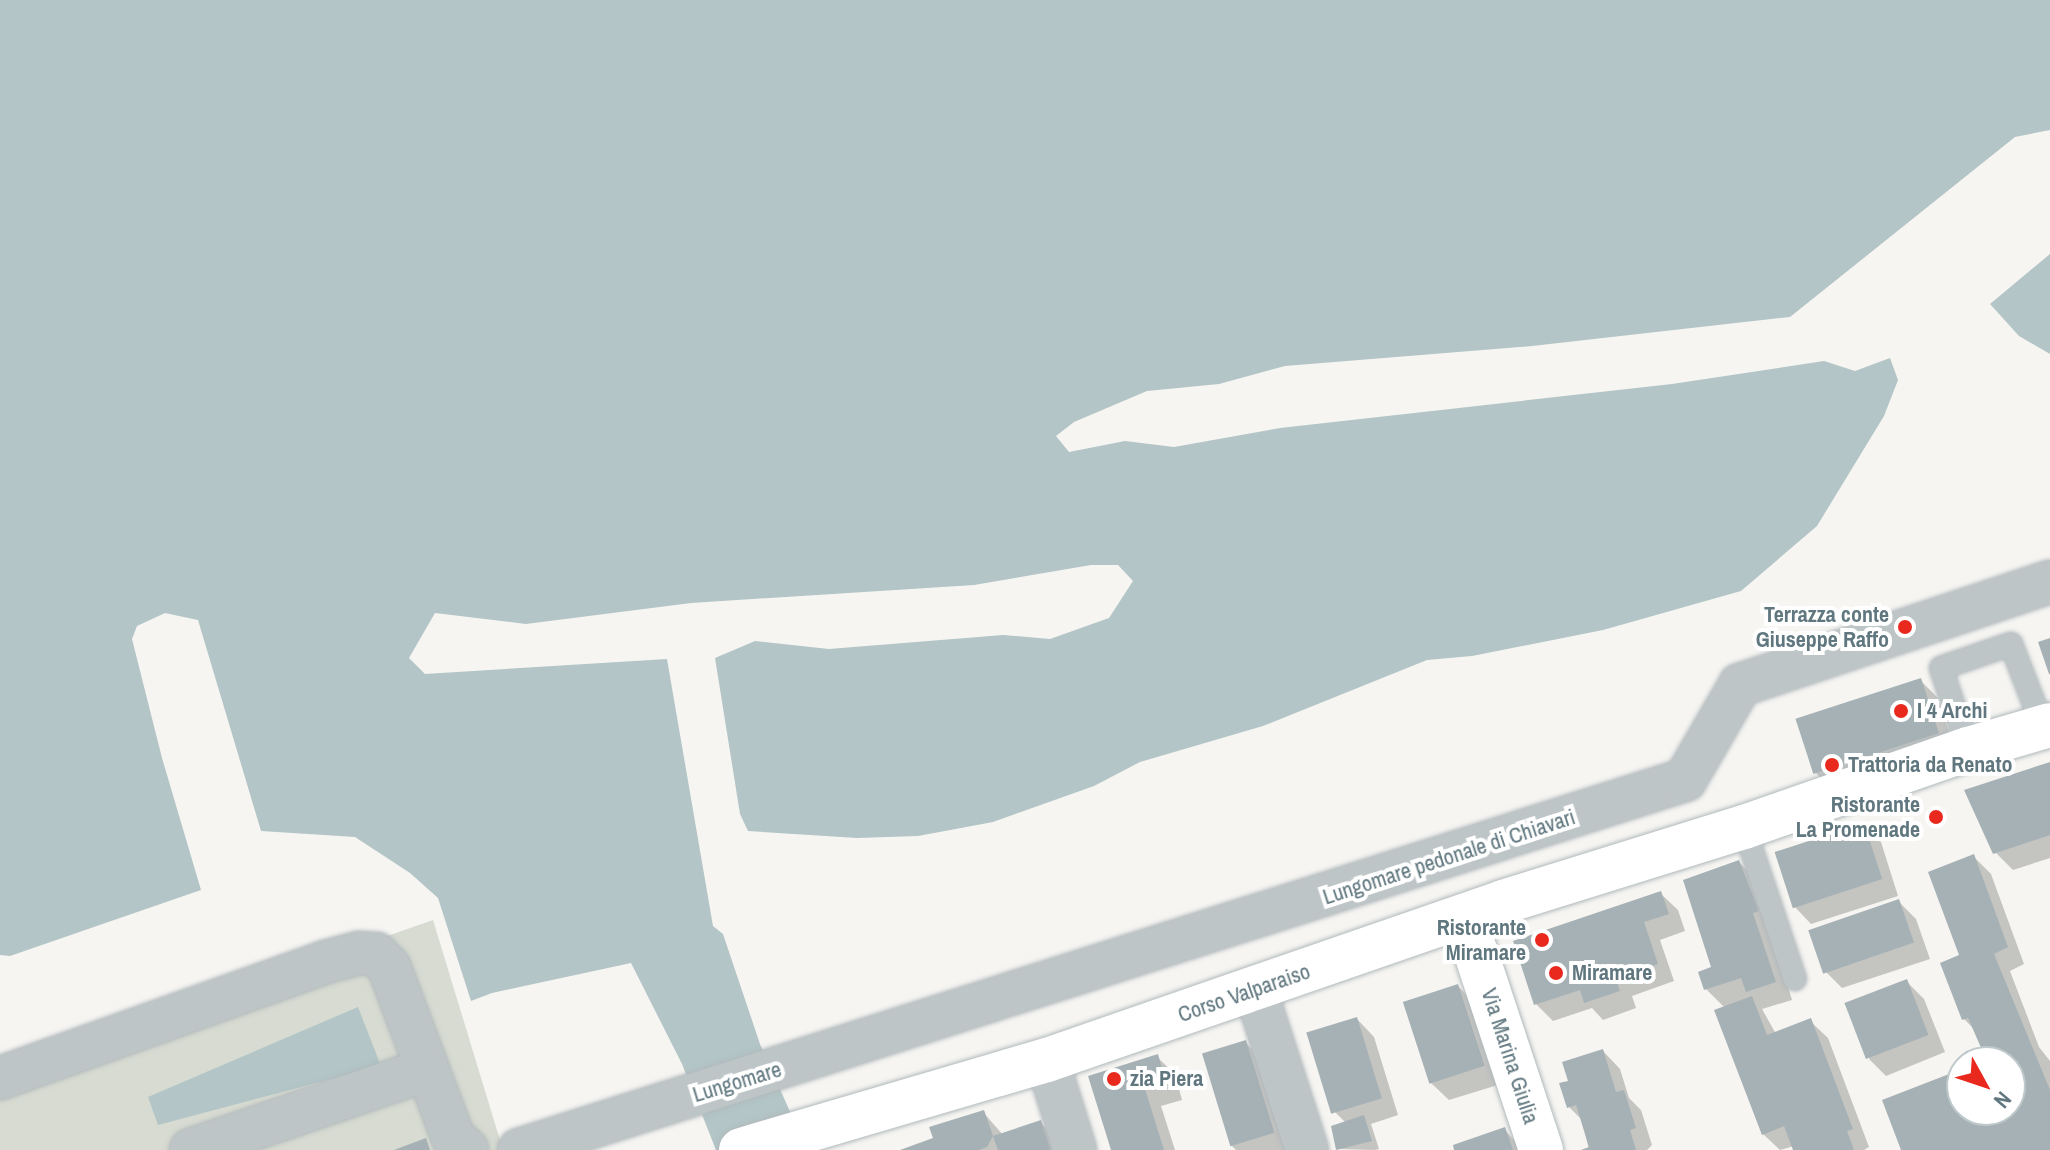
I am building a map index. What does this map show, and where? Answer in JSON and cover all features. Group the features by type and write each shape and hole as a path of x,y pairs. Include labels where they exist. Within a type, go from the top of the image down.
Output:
{"street":[{"name":"Lungomare pedonale di Chiavari","path":"796,1064 1685,780 1740,685 2050,582"},
{"name":"Corso Valparaiso","path":"741,1150 1047,1060 1464,917 1744,827 1968,749 2046,726"},
{"name":"Via Marina Giulia","path":"1464,917 1541,1150"},
{"path":"0,1078 359,953 376,954 389,967 453,1137 467,1150"},
{"path":"1255,989 1307,1150"},
{"path":"1047,1060 1075,1150"},
{"name":"Lungomare","path":"519,1150 796,1064"},
{"path":"191,1150 427,1069"}],"lane":[{"path":"1968,749 1941,668 2011,644 2046,726"},
{"path":"1744,827 1795,979"}],"shaded area":[{"path":"0,0 2050,0 2050,130 2015,137 1790,317 1532,346 1285,366 1219,384 1147,391 1074,422 1056,436 1069,452 1125,441 1174,447 1280,428 1672,384 1824,361 1855,371 1890,358 1898,380 1884,416 1817,526 1741,591 1603,630 1472,656 1427,660 1263,726 1140,762 1094,786 993,822 918,836 857,838 748,831 740,814 715,658 755,641 829,649 1003,635 1050,639 1109,618 1133,581 1118,565 1091,565 974,585 691,603 526,624 435,613 409,658 425,674 667,659 713,926 723,934 760,1044 807,1150 716,1150 682,1064 631,963 492,993 471,1001 438,898 410,873 355,837 261,831 198,620 165,613 137,626 132,639 162,758 201,890 10,956 0,955"},
{"path":"2050,254 2050,354 2019,336 1990,304"},
{"path":"433,920 503,1150 0,1150 0,1071"},
{"path":"358,1007 381,1066 158,1125 148,1097"}],"building":[{"path":"2050,638 2050,674 2049,674 2038,642"},
{"path":"1921,678 1939,733 1813,774 1795,719"},
{"path":"2050,762 2050,835 1993,854 1964,790"},
{"path":"1864,823 1882,879 1793,908 1775,852"},
{"path":"1974,854 2008,947 1994,954 2050,1090 2050,1150 1901,1150 1882,1100 1946,1075 1946,1126 2026,1126 2026,1046 1980,1046 1968,1018 1962,1020 1940,963 1959,955 1928,872"},
{"path":"1739,860 1759,911 1753,913 1776,982 1746,992 1741,978 1704,990 1698,972 1711,967 1683,880"},
{"path":"1661,891 1669,914 1644,922 1658,964 1616,979 1620,991 1584,1003 1580,990 1534,1005 1513,941"},
{"path":"1899,899 1914,942 1823,974 1808,930"},
{"path":"1907,979 1929,1035 1866,1059 1844,1003"},
{"path":"1458,984 1485,1066 1429,1084 1403,1002"},
{"path":"1752,996 1767,1035 1811,1018 1853,1129 1847,1131 1854,1150 1793,1150 1784,1126 1762,1135 1714,1010"},
{"path":"1357,1017 1382,1098 1331,1114 1306,1032"},
{"path":"1246,1040 1274,1133 1230,1146 1202,1053"},
{"path":"1603,1049 1616,1092 1624,1090 1636,1128 1630,1130 1636,1150 1581,1150 1589,1147 1576,1105 1567,1108 1559,1083 1568,1081 1562,1062"},
{"path":"1158,1054 1166,1083 1145,1089 1164,1150 1111,1150 1088,1076"},
{"path":"984,1110 993,1136 987,1147 979,1150 900,1150 933,1138 929,1127"},
{"path":"1364,1115 1372,1141 1336,1150 1331,1126"},
{"path":"1041,1120 1051,1150 998,1150 993,1136"},
{"path":"1505,1127 1513,1150 1454,1150 1453,1145"},
{"path":"426,1138 430,1150 394,1150"}],"place":[{"name":"Terrazza conte Giuseppe Raffo","path":"1905,627"},
{"name":"I 4 Archi","path":"1901,711"},
{"name":"Trattoria da Renato","path":"1832,765"},
{"name":"Ristorante La Promenade","path":"1936,817"},
{"name":"Ristorante Miramare","path":"1542,940"},
{"name":"Miramare","path":"1556,973"},
{"name":"zia Piera","path":"1114,1079"}]}
